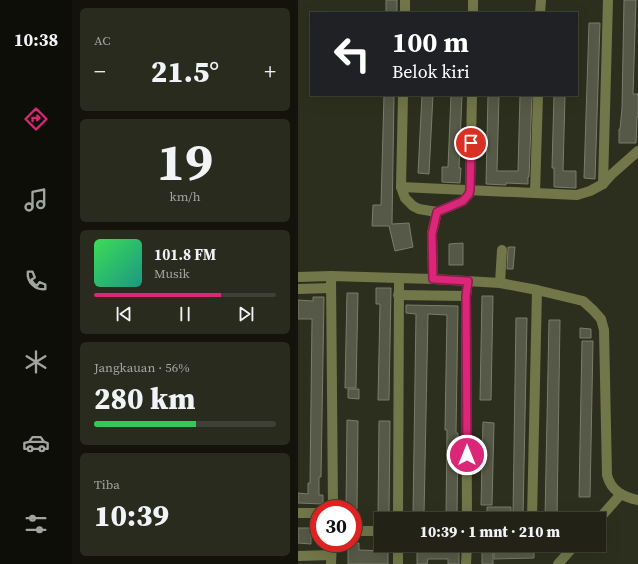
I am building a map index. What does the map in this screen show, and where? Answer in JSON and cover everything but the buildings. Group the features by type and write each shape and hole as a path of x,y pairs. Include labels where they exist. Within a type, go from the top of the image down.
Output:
{"street":[{"path":"404,12 405,0"},
{"path":"473,12 474,0"},
{"path":"540,12 541,0"},
{"path":"603,184 608,0"},
{"path":"403,96 401,188 406,198 413,206 419,209 437,212 463,201 469,194 472,96"},
{"path":"535,192 538,96"},
{"path":"401,188 535,192 578,195 603,184 638,151"},
{"path":"433,279 432,234 437,212"},
{"path":"500,283 502,250"},
{"path":"298,277 331,276 433,279 500,283 583,301 601,319 604,330 608,482 613,489 624,496 638,500"},
{"path":"331,276 333,500"},
{"path":"398,512 399,278"},
{"path":"467,512 466,296 468,281"},
{"path":"298,289 331,288"},
{"path":"532,512 537,290"},
{"path":"398,295 466,296"},
{"path":"606,513 624,496"},
{"path":"298,513 310,513"},
{"path":"362,531 374,531"},
{"path":"398,552 398,564"},
{"path":"466,564 467,552"},
{"path":"558,564 569,552"},
{"path":"298,556 331,560"}],"route":[{"path":"467,455 466,296 468,281 433,279 432,234 437,212 463,201 469,194 471,143"}]}
